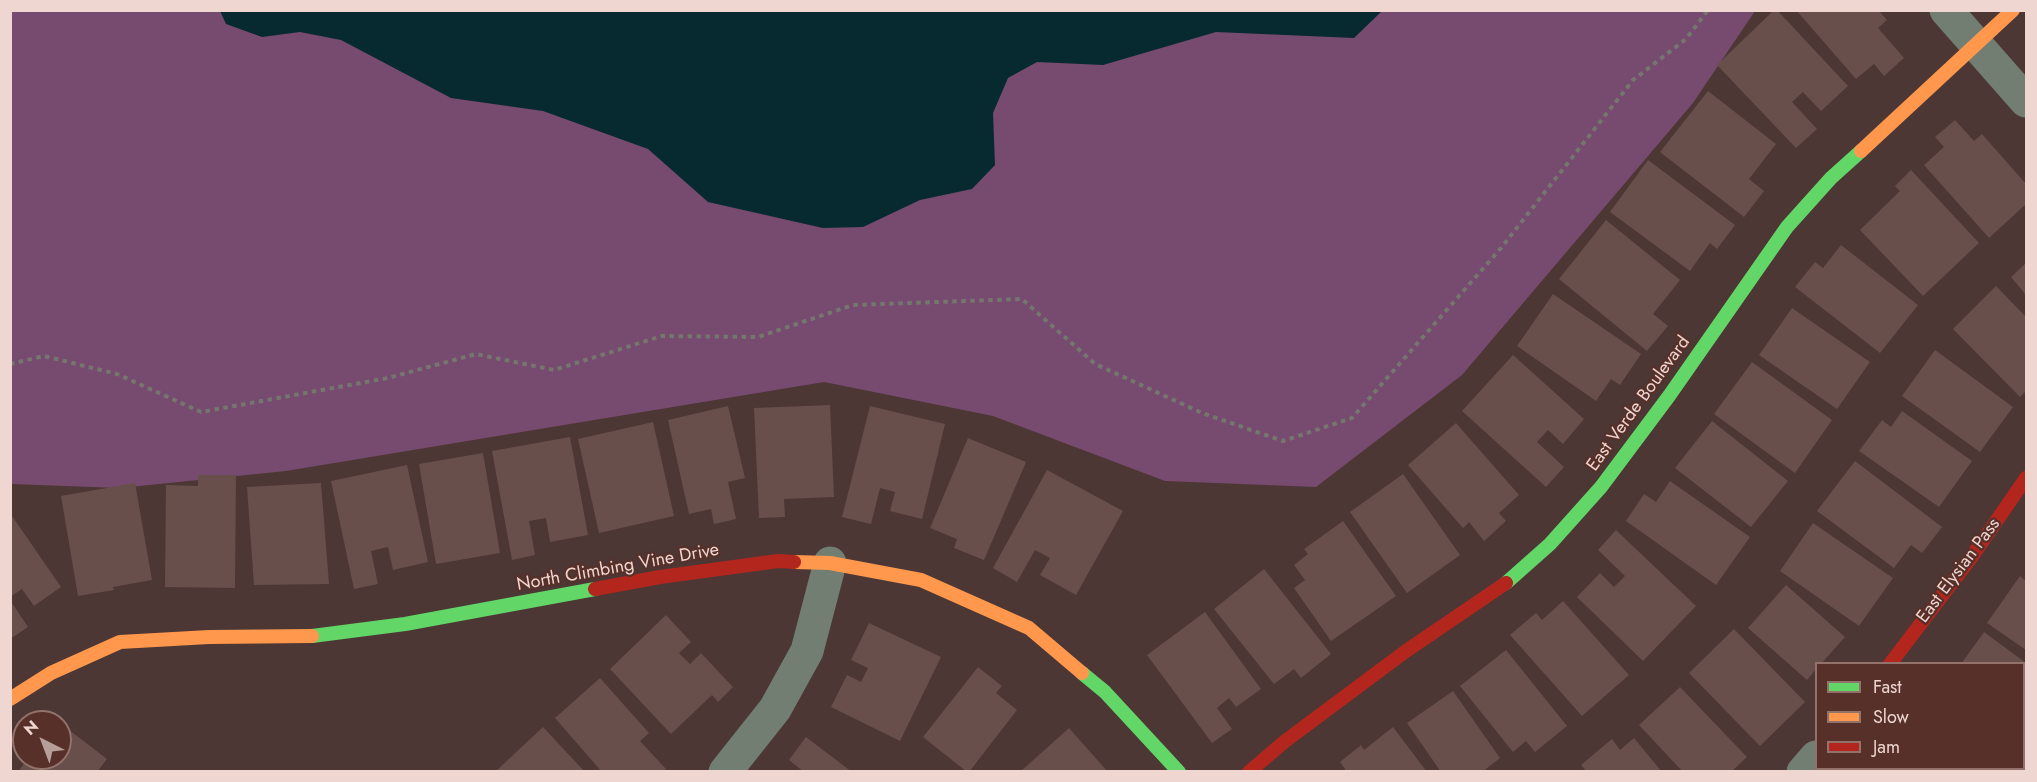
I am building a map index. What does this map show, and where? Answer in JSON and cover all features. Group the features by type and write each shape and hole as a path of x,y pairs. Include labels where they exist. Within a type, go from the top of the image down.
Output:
{"street":[{"path":"1946,10 2026,101"},
{"name":"East Verde Boulevard","path":"1249,771 1406,651 1505,584 1550,544 1601,488 1669,396 1787,227 1832,178 2013,10"},
{"name":"East Elysian Pass","path":"1891,662 1973,555 2026,478"},
{"name":"North Climbing Vine Drive","path":"10,699 51,673 120,642 210,637 311,636 405,624 660,577 778,561 830,563 921,580 1029,628 1105,692 1179,771"},
{"path":"725,771 775,708 807,651 830,563"},
{"path":"1803,771 1815,758"}],"path":[{"path":"10,364 44,356 117,374 201,412 388,378 476,354 554,370 662,336 758,337 853,305 1022,299 1095,364 1202,414 1283,441 1352,418 1501,248 1633,80 1686,39 1708,10"}],"shaded area":[{"path":"11,11 1755,11 1693,103 1462,375 1316,487 1165,481 993,416 824,382 286,471 120,488 11,484"}],"water":[{"path":"220,11 1382,11 1354,38 1216,32 1103,65 1037,62 1008,78 993,113 995,165 972,189 920,200 863,227 823,228 708,202 648,149 543,111 451,98 341,40 300,32 262,37 226,24"}],"building":[{"path":"1774,10 1777,10 1848,86 1821,111 1803,92 1792,102 1817,129 1796,148 1717,65"},
{"path":"1796,10 1878,10 1887,20 1878,28 1904,58 1884,76 1874,64 1856,79"},
{"path":"1708,91 1776,144 1749,179 1764,191 1744,217 1660,152"},
{"path":"1955,120 1974,141 1982,134 2026,184 2026,204 1989,238 1924,165 1944,147 1935,137"},
{"path":"1648,160 1735,225 1717,249 1710,243 1690,271 1610,212"},
{"path":"1911,170 1979,243 1923,296 1860,230 1900,191 1895,186"},
{"path":"1606,220 1680,280 1653,314 1668,326 1647,351 1559,279"},
{"path":"1841,245 1918,305 1880,353 1795,287 1815,262 1823,268"},
{"path":"2026,263 2026,295 2011,277"},
{"path":"1996,286 2026,317 2026,391 2020,397 1953,329"},
{"path":"1553,294 1641,354 1620,385 1611,379 1596,401 1517,346"},
{"path":"1792,308 1870,362 1837,409 1759,355"},
{"path":"1935,350 2013,407 1980,452 1902,396"},
{"path":"1513,355 1584,419 1563,444 1548,430 1537,442 1564,467 1546,487 1462,411"},
{"path":"1752,362 1832,420 1795,473 1714,414"},
{"path":"830,405 834,497 784,499 785,517 759,518 754,408"},
{"path":"728,406 745,478 728,482 736,519 714,524 711,509 689,514 668,420"},
{"path":"870,406 945,424 922,519 890,511 895,492 880,488 871,524 842,517"},
{"path":"1902,411 1972,461 1939,507 1859,451 1882,420 1891,427"},
{"path":"1712,421 1788,481 1751,527 1675,468"},
{"path":"653,422 674,516 599,533 578,439"},
{"path":"1456,423 1519,495 1499,513 1506,521 1484,541 1469,522 1463,528 1408,465"},
{"path":"570,437 588,535 550,542 546,518 529,521 535,555 512,560 492,451"},
{"path":"968,438 1026,462 984,560 954,548 957,539 930,528"},
{"path":"483,453 500,553 436,564 419,464"},
{"path":"1855,461 1942,527 1922,553 1911,545 1894,568 1817,511"},
{"path":"407,465 428,562 393,570 388,547 371,551 378,584 354,589 331,481"},
{"path":"1047,470 1123,511 1076,595 1040,575 1050,558 1035,550 1017,582 993,568"},
{"path":"1403,474 1460,555 1407,593 1350,512"},
{"path":"198,475 236,475 235,588 165,587 166,485 198,486"},
{"path":"1670,481 1750,537 1716,585 1626,521 1644,494 1656,502"},
{"path":"135,483 152,580 78,596 61,496"},
{"path":"321,483 329,584 254,585 247,487"},
{"path":"10,513 61,587 34,606 22,589 10,597"},
{"path":"1343,521 1396,596 1331,641 1294,588 1305,580 1294,565 1308,554 1304,549"},
{"path":"1813,523 1893,578 1859,626 1780,571"},
{"path":"1616,530 1696,606 1643,661 1577,597 1600,573 1614,587 1625,576 1598,550"},
{"path":"1264,569 1331,654 1301,678 1294,669 1274,684 1214,609"},
{"path":"2020,576 2026,581 2026,650 1987,623"},
{"path":"1786,585 1845,637 1823,662 1815,662 1815,670 1807,680 1748,628"},
{"path":"10,600 28,627 10,639"},
{"path":"1563,601 1629,675 1582,716 1510,635 1536,613 1542,620"},
{"path":"1205,612 1261,689 1236,707 1229,698 1217,708 1232,729 1212,743 1147,655"},
{"path":"666,615 691,642 679,653 690,664 701,653 733,687 718,702 712,695 671,734 610,669"},
{"path":"869,623 941,657 900,741 831,707 847,675 861,682 868,668 851,660"},
{"path":"1734,629 1805,702 1760,746 1689,673"},
{"path":"1984,632 2025,662 1962,662"},
{"path":"1506,650 1567,726 1535,752 1526,741 1513,752 1460,686"},
{"path":"2025,662 2026,663 2025,732"},
{"path":"978,667 1002,686 996,693 1017,710 967,772 923,737"},
{"path":"600,678 649,733 640,741 666,769 662,772 602,772 555,718"},
{"path":"1680,687 1747,757 1731,772 1683,772 1639,725"},
{"path":"1453,691 1500,758 1482,772 1441,772 1407,723"},
{"path":"543,727 585,772 495,772"},
{"path":"1393,727 1427,772 1347,772 1340,762 1361,745 1364,750"},
{"path":"1069,728 1108,772 1020,772"},
{"path":"72,732 107,759 97,772 18,772 19,770 72,770"},
{"path":"806,737 852,772 804,772 789,760"},
{"path":"1634,738 1662,772 1587,772 1581,765 1612,739 1620,750"},
{"path":"1946,770 2014,770 2013,772 1948,772"}],"traffic: fast":[{"path":"1506,583 1550,544 1601,487 1669,396 1787,227 1831,178 1861,151"},
{"path":"312,636 405,624 595,589"},
{"path":"1082,673 1105,692 1179,772"}],"traffic: slow":[{"path":"1861,151 2013,10"},
{"path":"794,562 830,563 921,580 1029,628 1082,673"},
{"path":"10,699 51,673 120,642 209,637 312,636"}],"traffic: jam":[{"path":"1892,662 1973,555 2026,478"},
{"path":"595,589 660,577 778,561 794,562"},
{"path":"1249,772 1284,742 1406,651 1506,583"}]}
